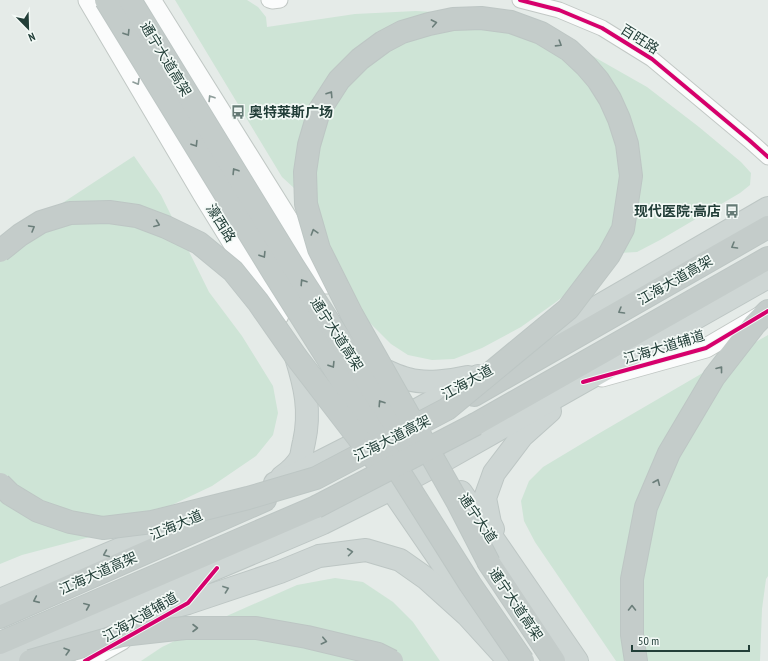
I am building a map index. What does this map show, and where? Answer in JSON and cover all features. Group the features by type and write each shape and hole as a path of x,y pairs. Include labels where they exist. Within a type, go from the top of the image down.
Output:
{"highway":[{"name":"通宁大道高架","path":"106,0 275,275 470,584 513,661"},
{"name":"通宁大道高架","path":"130,0 293,266 427,476 489,563 554,661"},
{"path":"447,409 568,309 609,255 623,229 631,176 627,144 619,119 610,99 598,80 586,66 569,50 541,33 511,22 481,18 453,19 402,32 383,42 360,59 339,80 319,111 309,145 305,172 306,204 319,249 352,315 457,501 489,563"},
{"path":"0,251 20,234 42,222 70,213 109,212 137,216 166,227 199,243 233,271 258,302 297,358 470,584"},
{"name":"江海大道高架","path":"0,616 316,478 447,409 768,227"},
{"name":"江海大道高架","path":"0,644 316,507 476,424 768,258"},
{"path":"636,661 632,635 632,579 646,507 669,453 714,377 755,324 768,311"},
{"path":"0,484 10,494 38,511 70,522 102,528 152,522 248,498 316,478"},
{"path":"30,661 122,635 185,628 256,628 307,637 364,650 378,654 392,661"}],"main road":[{"name":"濠西路","path":"89,0 204,195 359,442"},
{"path":"150,0 409,414"},
{"name":"江海大道","path":"0,600 296,474 359,442 484,372 768,208"},
{"path":"0,660 323,523 441,462 768,277"},
{"path":"274,483 290,470 300,457 307,431 308,408 304,382 287,329"},
{"path":"381,369 409,380 427,381 457,379 484,372"},
{"path":"510,565 490,523 485,498 494,473 522,436 583,382"},
{"name":"通宁大道","path":"409,414 510,565 577,661"},
{"path":"359,442 513,661"},
{"path":"54,637 188,603 280,572 319,556 366,550 400,560 427,579 467,615 513,661"}],"street":[{"path":"269,0 280,0"},
{"name":"百旺路","path":"520,0 559,10 595,25 652,59 768,157"},
{"name":"江海大道辅道","path":"583,382 706,348 768,311"},
{"name":"江海大道辅道","path":"85,661 188,603 217,568"}],"green space":[{"path":"175,0 247,0 258,7 266,17 267,27 355,14 416,11 451,13 559,37 647,87 699,127 741,162 751,173 750,185 740,193 637,252 619,253 521,327 482,348 454,359 432,360 408,355 391,344 370,323 340,276 294,188 282,177"},
{"path":"134,156 161,195 209,292 242,336 273,386 278,413 273,435 256,456 212,486 155,513 105,533 22,555 0,564 0,244"},
{"path":"768,335 768,576 766,579 762,609 760,661 616,661 535,542 524,521 521,501 529,481 543,467"},
{"path":"335,578 363,582 393,602 413,622 440,661 141,661 162,647 297,585"}],"cycle path":[{"path":"520,0 559,10 602,28 652,59 768,157"},
{"path":"583,382 706,348 768,311"},
{"path":"85,661 188,603 217,568"}],"place":[{"name":"奥特莱斯广场","path":"238,112"},
{"name":"现代医院·高店","path":"732,211"}]}
